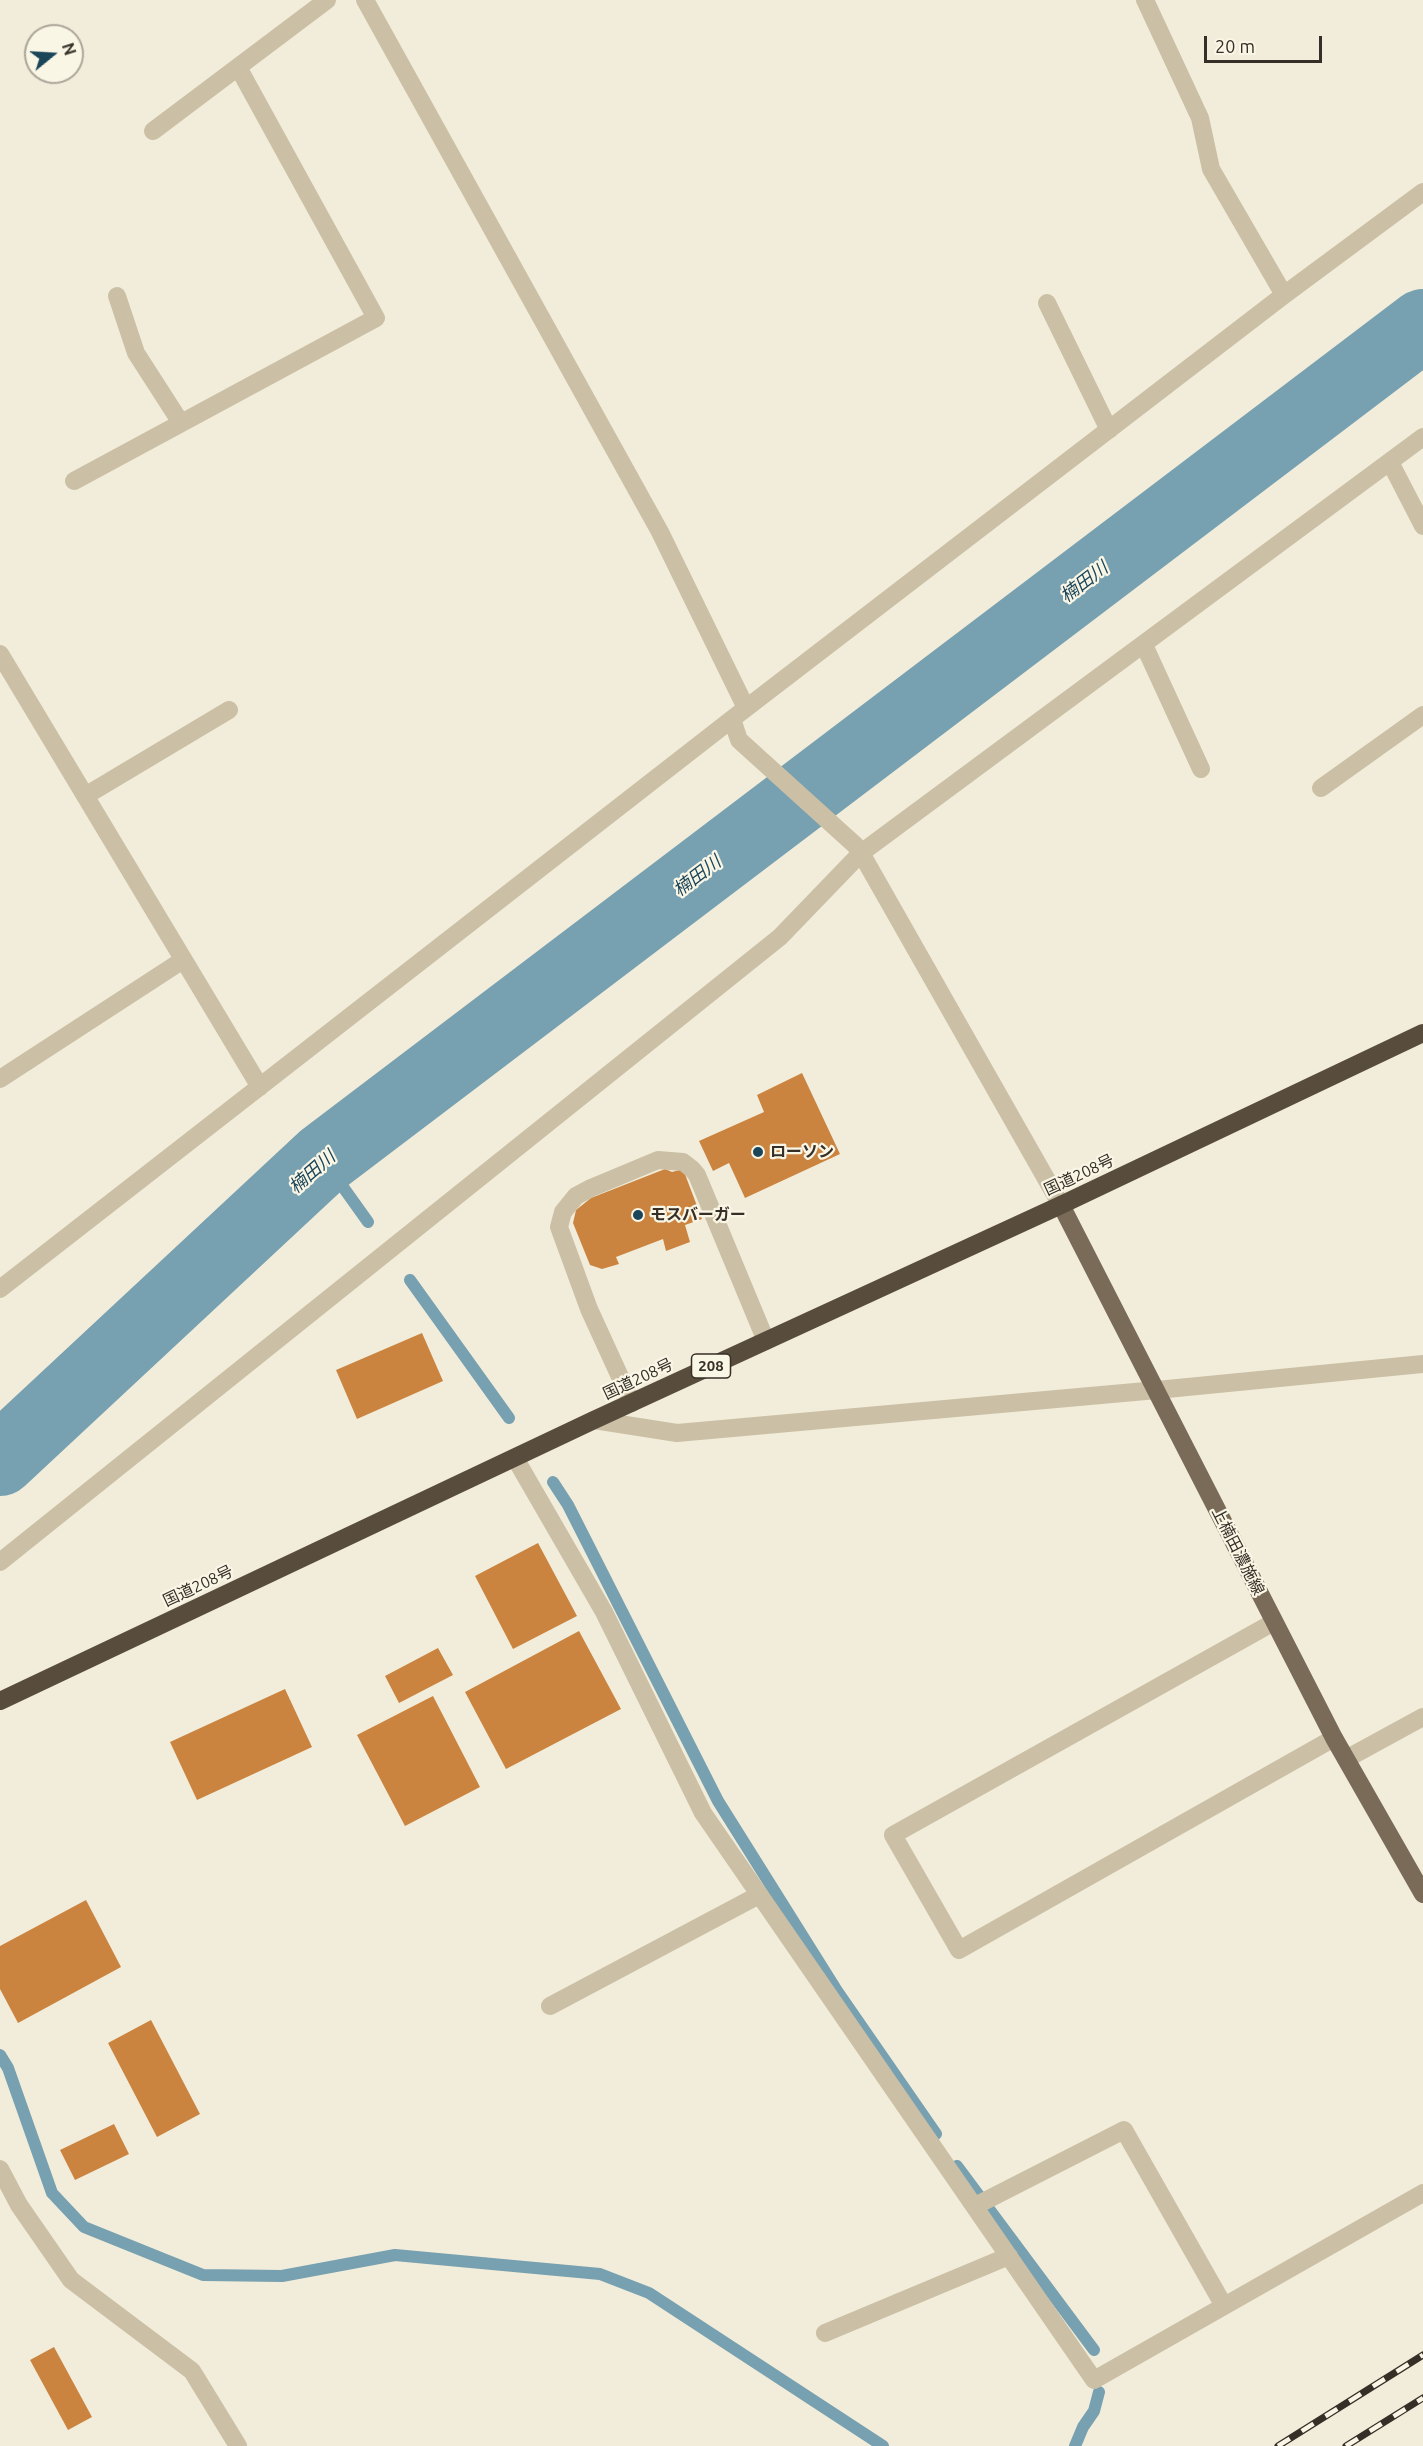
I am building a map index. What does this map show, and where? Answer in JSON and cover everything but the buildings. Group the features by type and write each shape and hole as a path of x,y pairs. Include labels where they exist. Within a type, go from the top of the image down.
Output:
{"highway":[{"name":"国道208号","path":"0,1701 594,1420 1061,1205 1423,1033"}],"main road":[{"name":"上楠田濃施線","path":"1061,1205 1334,1738 1423,1894"}],"street":[{"path":"153,131 327,0"},
{"path":"365,0 660,532 739,713 739,740 858,849 1061,1205"},
{"path":"1145,0 1200,118 1211,169 1284,295"},
{"path":"74,480 376,318 238,67"},
{"path":"0,1290 739,713 1284,295 1423,192"},
{"path":"117,296 136,353 181,423"},
{"path":"1047,303 1109,429"},
{"path":"0,1562 780,937 858,849 1144,645 1423,437"},
{"path":"1390,462 1423,526"},
{"path":"1144,645 1201,769"},
{"path":"0,654 260,1087"},
{"path":"85,796 229,710"},
{"path":"1321,788 1423,715"},
{"path":"0,1079 183,960"},
{"path":"632,1403 589,1309 558,1227 562,1212 576,1196 591,1188 658,1161 682,1162 692,1169 766,1341"},
{"path":"594,1420 677,1433 1423,1364"},
{"path":"515,1458 604,1612 703,1814 976,2205 1094,2380 1423,2193"},
{"path":"1274,1622 893,1835 959,1950 1334,1738"},
{"path":"1346,1759 1423,1717"},
{"path":"550,2007 759,1895"},
{"path":"976,2205 1124,2130 1224,2306"},
{"path":"0,2169 19,2205 71,2280 192,2371 238,2446"},
{"path":"825,2333 1009,2256"}],"waterway":[{"name":"楠田川","path":"0,1460 323,1159 1423,325"},
{"path":"323,1159 368,1222"},
{"path":"410,1280 509,1418"},
{"path":"553,1482 568,1505 718,1801 837,1991 936,2134"},
{"path":"0,2055 8,2068 52,2193 84,2227 203,2275 282,2276 395,2255 600,2274 649,2293 883,2446"},
{"path":"957,2166 1094,2350"},
{"path":"1075,2446 1083,2427 1094,2411 1099,2392"}],"railway":[{"path":"1278,2446 1423,2355"},
{"path":"1346,2446 1423,2398"}],"place":[{"name":"ローソン","path":"758,1152"},
{"name":"モスバーガー","path":"638,1215"}]}
